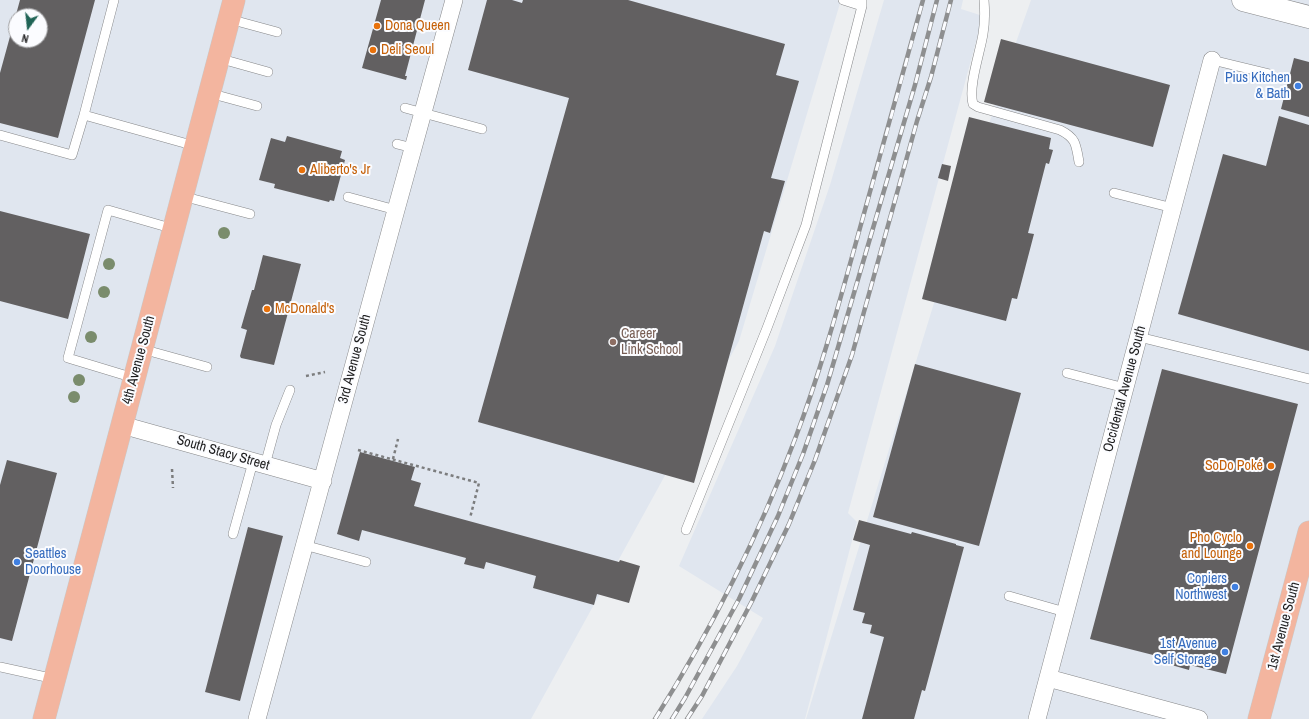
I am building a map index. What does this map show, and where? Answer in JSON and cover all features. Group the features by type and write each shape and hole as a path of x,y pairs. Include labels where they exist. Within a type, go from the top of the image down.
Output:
{"main road":[{"path":"1243,0 1309,17"},
{"name":"4th Avenue South","path":"44,719 231,9"},
{"name":"1st Avenue South","path":"1259,719 1309,532"}],"street":[{"name":"3rd Avenue South","path":"257,719 396,210 405,146 423,113 454,0"},
{"name":"Occidental Avenue South","path":"1037,719 1212,60"},
{"name":"South Stacy Street","path":"122,425 323,481"},
{"path":"1048,678 1199,719"}],"lane":[{"path":"0,135 72,155 114,0"},
{"path":"686,530 767,328 806,225 862,3 843,0"},
{"path":"984,0 985,18 983,34 971,93 973,104 978,107 1060,130 1070,135 1076,144 1078,162"},
{"path":"231,9 277,32"},
{"path":"218,58 268,72"},
{"path":"1212,60 1270,74"},
{"path":"209,93 258,106"},
{"path":"405,108 482,129"},
{"path":"84,115 195,146"},
{"path":"1114,193 1173,208"},
{"path":"182,196 250,214"},
{"path":"348,197 396,210"},
{"path":"135,378 68,358 108,210 174,229"},
{"path":"1139,337 1309,379"},
{"path":"142,350 207,367"},
{"path":"1067,373 1125,388"},
{"path":"233,534 259,463 290,390"},
{"path":"304,545 366,562"},
{"path":"1008,596 1065,612"},
{"path":"0,667 55,679"}],"path":[{"path":"306,376 325,372"},
{"path":"393,459 398,439"},
{"path":"358,450 479,483 470,518"},
{"path":"172,469 173,488"}],"shaded area":[{"path":"0,0 841,0 739,341 531,719 0,719"},
{"path":"884,0 963,0 961,9 983,16 848,513 857,522 805,719 702,719 737,666 763,618 679,566 775,346 830,185"},
{"path":"1031,0 1309,0 1309,719 806,719 1002,82"}],"building":[{"path":"20,0 95,0 58,138 0,123 0,73 8,44 8,48 48,48 48,8 18,8"},
{"path":"381,0 425,0 405,76 407,76 406,80 362,68"},
{"path":"487,0 512,0 522,3 523,0 628,0 785,44 776,75 799,81 771,178 785,181 770,233 764,231 694,483 478,422 569,98 468,70"},
{"path":"1001,39 1170,85 1153,147 984,102"},
{"name":"Pius Kitchen & Bath","path":"1294,58 1309,62 1309,117 1281,109"},
{"path":"1279,116 1309,125 1309,351 1178,314 1223,154 1266,166"},
{"path":"969,117 1051,138 1049,149 1053,150 1049,164 1046,163 1028,233 1034,234 1017,299 1012,298 1006,321 922,299"},
{"name":"Aliberto's Jr","path":"287,136 342,151 340,158 345,160 334,201 330,200 329,202 274,188 275,184 259,180 271,138 285,142"},
{"path":"942,164 951,166 948,181 938,178"},
{"path":"0,211 90,234 68,319 0,301"},
{"name":"McDonald's","path":"263,255 301,264 274,365 241,358 240,356 247,330 241,328 252,290 254,290"},
{"path":"915,364 1021,393 979,546 873,517"},
{"path":"1162,369 1298,404 1226,674 1190,665 1189,670 1168,664 1169,659 1090,639"},
{"path":"360,452 415,467 411,480 421,483 414,506 619,562 620,560 640,566 629,603 597,594 594,605 533,588 536,576 486,562 484,569 464,564 466,558 362,530 359,541 337,534"},
{"name":"Seattles Doorhouse","path":"7,460 57,473 12,641 0,638 0,485"},
{"path":"859,520 911,534 912,532 964,547 925,691 922,690 914,719 862,719 884,637 870,633 872,625 862,623 865,613 853,610 870,545 853,540"},
{"path":"248,527 283,536 240,701 205,692"}],"railway":[{"path":"655,719 695,652 732,582 766,511 795,439 820,367 834,319 923,0"},
{"path":"672,719 739,599 778,516 803,454 827,385 915,85 937,0"},
{"path":"687,719 702,696 752,601 789,524 815,460 852,355 917,121 931,77 951,0"}],"place":[{"name":"Dona Queen","path":"377,26"},
{"name":"Deli Seoul","path":"373,50"},
{"name":"Pius Kitchen & Bath","path":"1298,86"},
{"name":"Aliberto's Jr","path":"302,170"},
{"name":"McDonald's","path":"267,309"},
{"name":"Career Link School","path":"613,342"},
{"name":"SoDo Poké","path":"1271,466"},
{"name":"Pho Cyclo and Lounge","path":"1250,546"},
{"name":"Seattles Doorhouse","path":"17,562"},
{"name":"Copiers Northwest","path":"1235,587"},
{"name":"1st Avenue Self Storage","path":"1225,652"}]}
